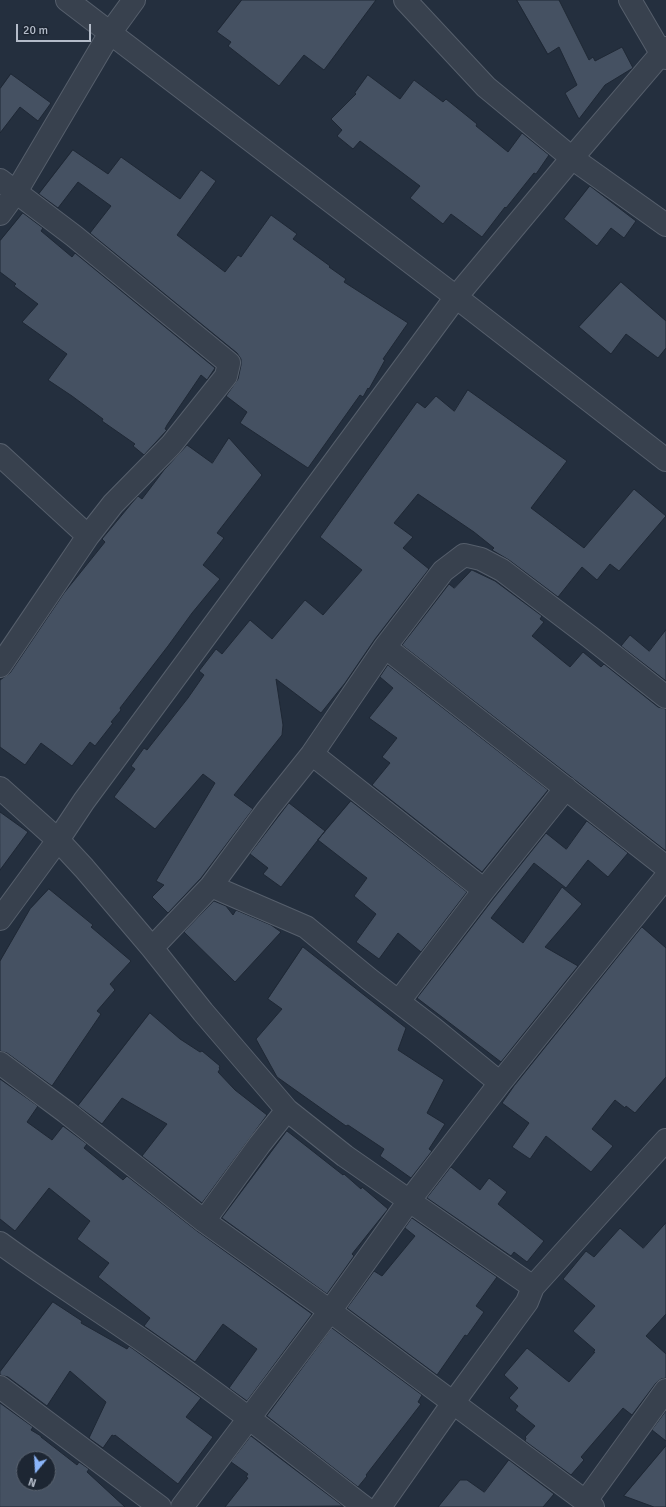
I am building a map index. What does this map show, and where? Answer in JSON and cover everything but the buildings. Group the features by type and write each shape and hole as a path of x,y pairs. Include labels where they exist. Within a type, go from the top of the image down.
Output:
{"street":[{"path":"67,0 456,297 666,460"},
{"path":"0,214 8,186 110,33 134,0"},
{"path":"405,0 486,87 572,158 666,225"},
{"path":"0,919 58,840 84,801 456,297 572,158 664,53 630,0"},
{"path":"0,666 88,536 113,504 171,445 226,376 229,363 74,236 8,186"},
{"path":"0,455 88,536"},
{"path":"152,948 211,886 268,809 312,754 385,646 443,571 464,555 481,559 502,570 666,697"},
{"path":"385,646 666,867"},
{"path":"312,754 484,890"},
{"path":"0,788 58,840 84,868 152,948 203,1012 287,1110 345,1156 533,1287"},
{"path":"399,1002 484,890 566,788"},
{"path":"182,1507 330,1311 409,1200 500,1083 666,877"},
{"path":"211,886 306,927 500,1083"},
{"path":"0,1063 66,1112 204,1221 330,1311 589,1504 666,1390"},
{"path":"204,1221 260,1144 287,1110"},
{"path":"380,1507 453,1403 527,1302 533,1287 666,1140"},
{"path":"0,1243 162,1354 249,1418 364,1507"},
{"path":"0,1387 160,1507"}]}
